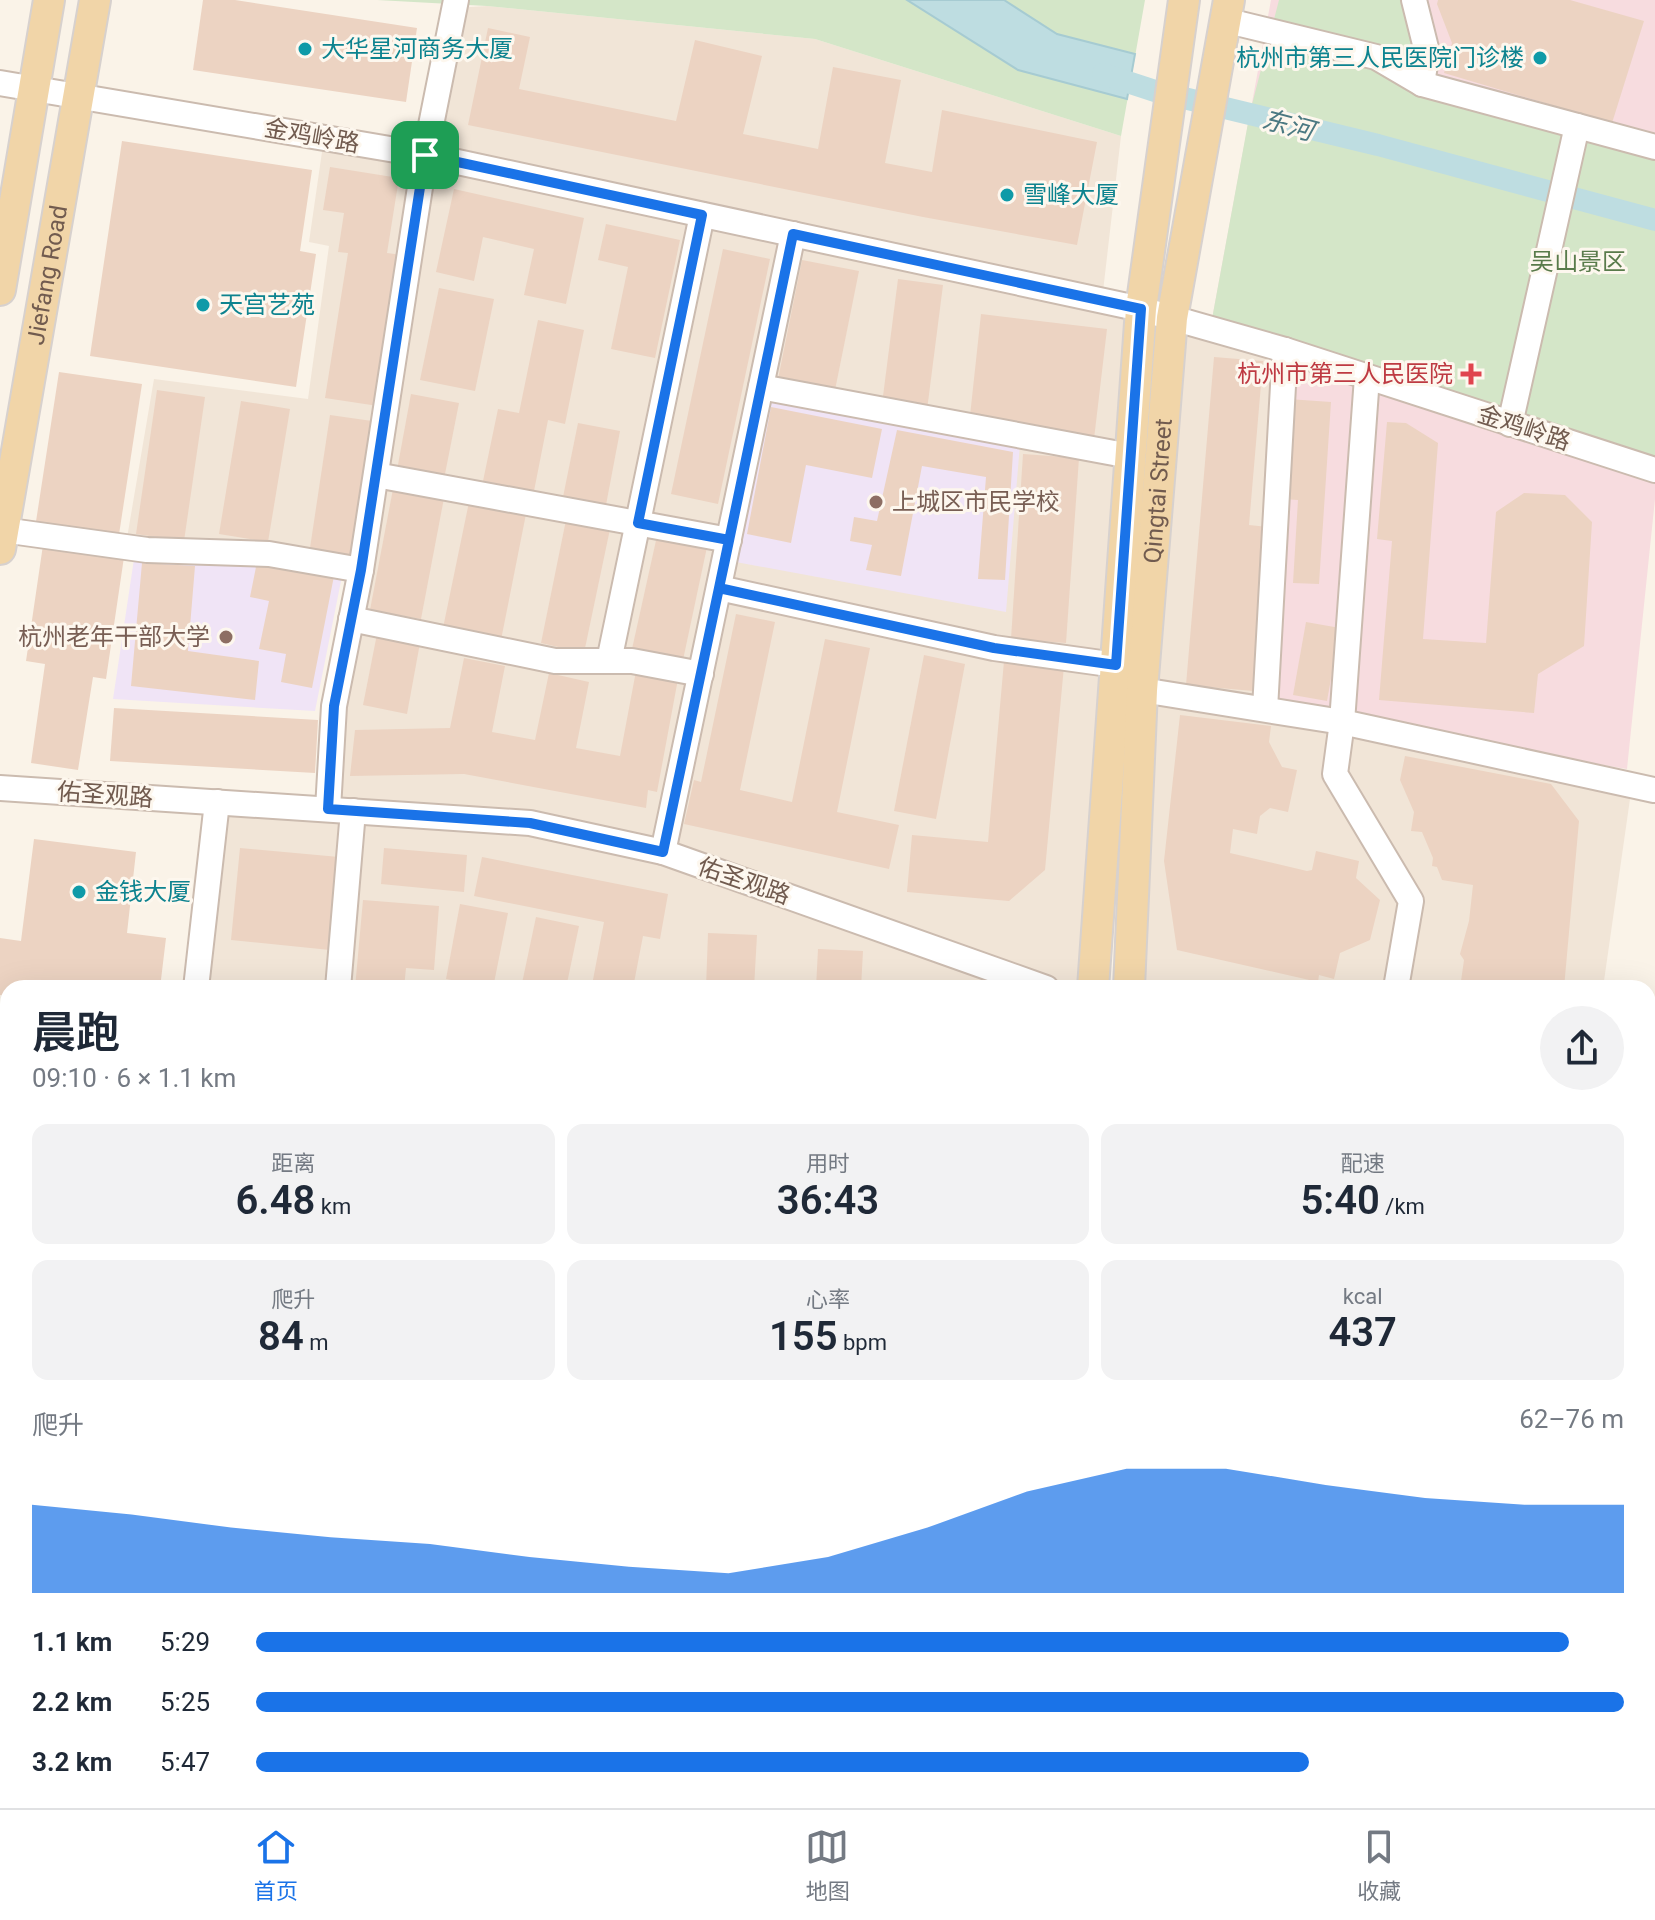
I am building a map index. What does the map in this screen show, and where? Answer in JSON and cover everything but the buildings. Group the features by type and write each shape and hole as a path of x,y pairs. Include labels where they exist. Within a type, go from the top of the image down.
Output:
{"main road":[{"name":"Jiefang Road","path":"0,290 49,0"},
{"name":"Jiefang Road","path":"2,540 95,0"},
{"name":"Qingtai Street","path":"1094,980 1141,309 1184,0"},
{"name":"Qingtai Street","path":"1129,980 1142,690 1172,318 1226,10"}],"street":[{"path":"328,809 334,706 361,570 425,155 456,0"},
{"path":"1414,0 1427,52 1422,84"},
{"path":"1226,10 1376,57 1422,84 1574,137 1655,147"},
{"name":"金鸡岭路","path":"0,83 425,155 1141,309 1285,350 1655,470"},
{"path":"1510,424 1574,137"},
{"path":"609,661 702,215"},
{"path":"663,852 793,234"},
{"path":"1265,709 1285,350"},
{"path":"1367,377 1342,722 1335,774 1411,901 1397,980"},
{"path":"761,387 1130,456"},
{"path":"376,475 729,540"},
{"path":"2,540 269,554 361,570"},
{"path":"719,588 994,648 1116,665"},
{"path":"351,619 555,661 632,661 701,674"},
{"path":"1142,690 1342,722 1654,790"},
{"name":"佑圣观路","path":"0,788 530,823 663,852 1023,980"},
{"path":"197,980 217,802"},
{"path":"339,980 353,811"}],"shaded area":[{"name":"杭州市第三人民医院","path":"1271,0 1655,0 1655,499 1627,769 1265,709 1285,350 1212,319"},
{"path":"487,6 815,39 1121,136 1102,300 1141,309 1094,980 197,980 217,802 327,809 361,570 127,538 154,379 308,399 329,246 309,242 324,138 425,155 454,8"},
{"path":"1172,318 1285,350 1265,709 1632,785 1604,980 1130,980"},
{"name":"上城区市民学校","path":"759,397 1020,444 1006,612 725,560"},
{"name":"杭州老年干部大学","path":"248,558 342,576 315,711 113,699 134,559 246,566"}],"green space":[{"path":"377,0 1145,0 1121,136 815,39 487,6"},
{"name":"吴山景区","path":"1279,0 1427,0 1407,74 1655,147 1655,458 1212,319 1250,112"}],"water":[{"path":"907,0 1004,0 1057,34 1135,54 1127,99 1018,70"}],"waterway":[{"name":"东河","path":"1103,74 1155,91 1378,145 1655,220"}],"place":[{"name":"大华星河商务大厦","path":"305,49"},
{"name":"杭州市第三人民医院门诊楼","path":"1540,58"},
{"name":"雪峰大厦","path":"1007,195"},
{"name":"天宫艺苑","path":"203,305"},
{"name":"杭州市第三人民医院","path":"1471,374"},
{"name":"上城区市民学校","path":"876,502"},
{"name":"杭州老年干部大学","path":"226,637"},
{"name":"金钱大厦","path":"79,892"}],"route":[{"path":"425,155 361,570 334,706 328,809 530,823 663,852 719,588 725,560 793,234 1141,309 1116,665 994,648 719,588 729,540 638,523 702,215 425,155"}]}
